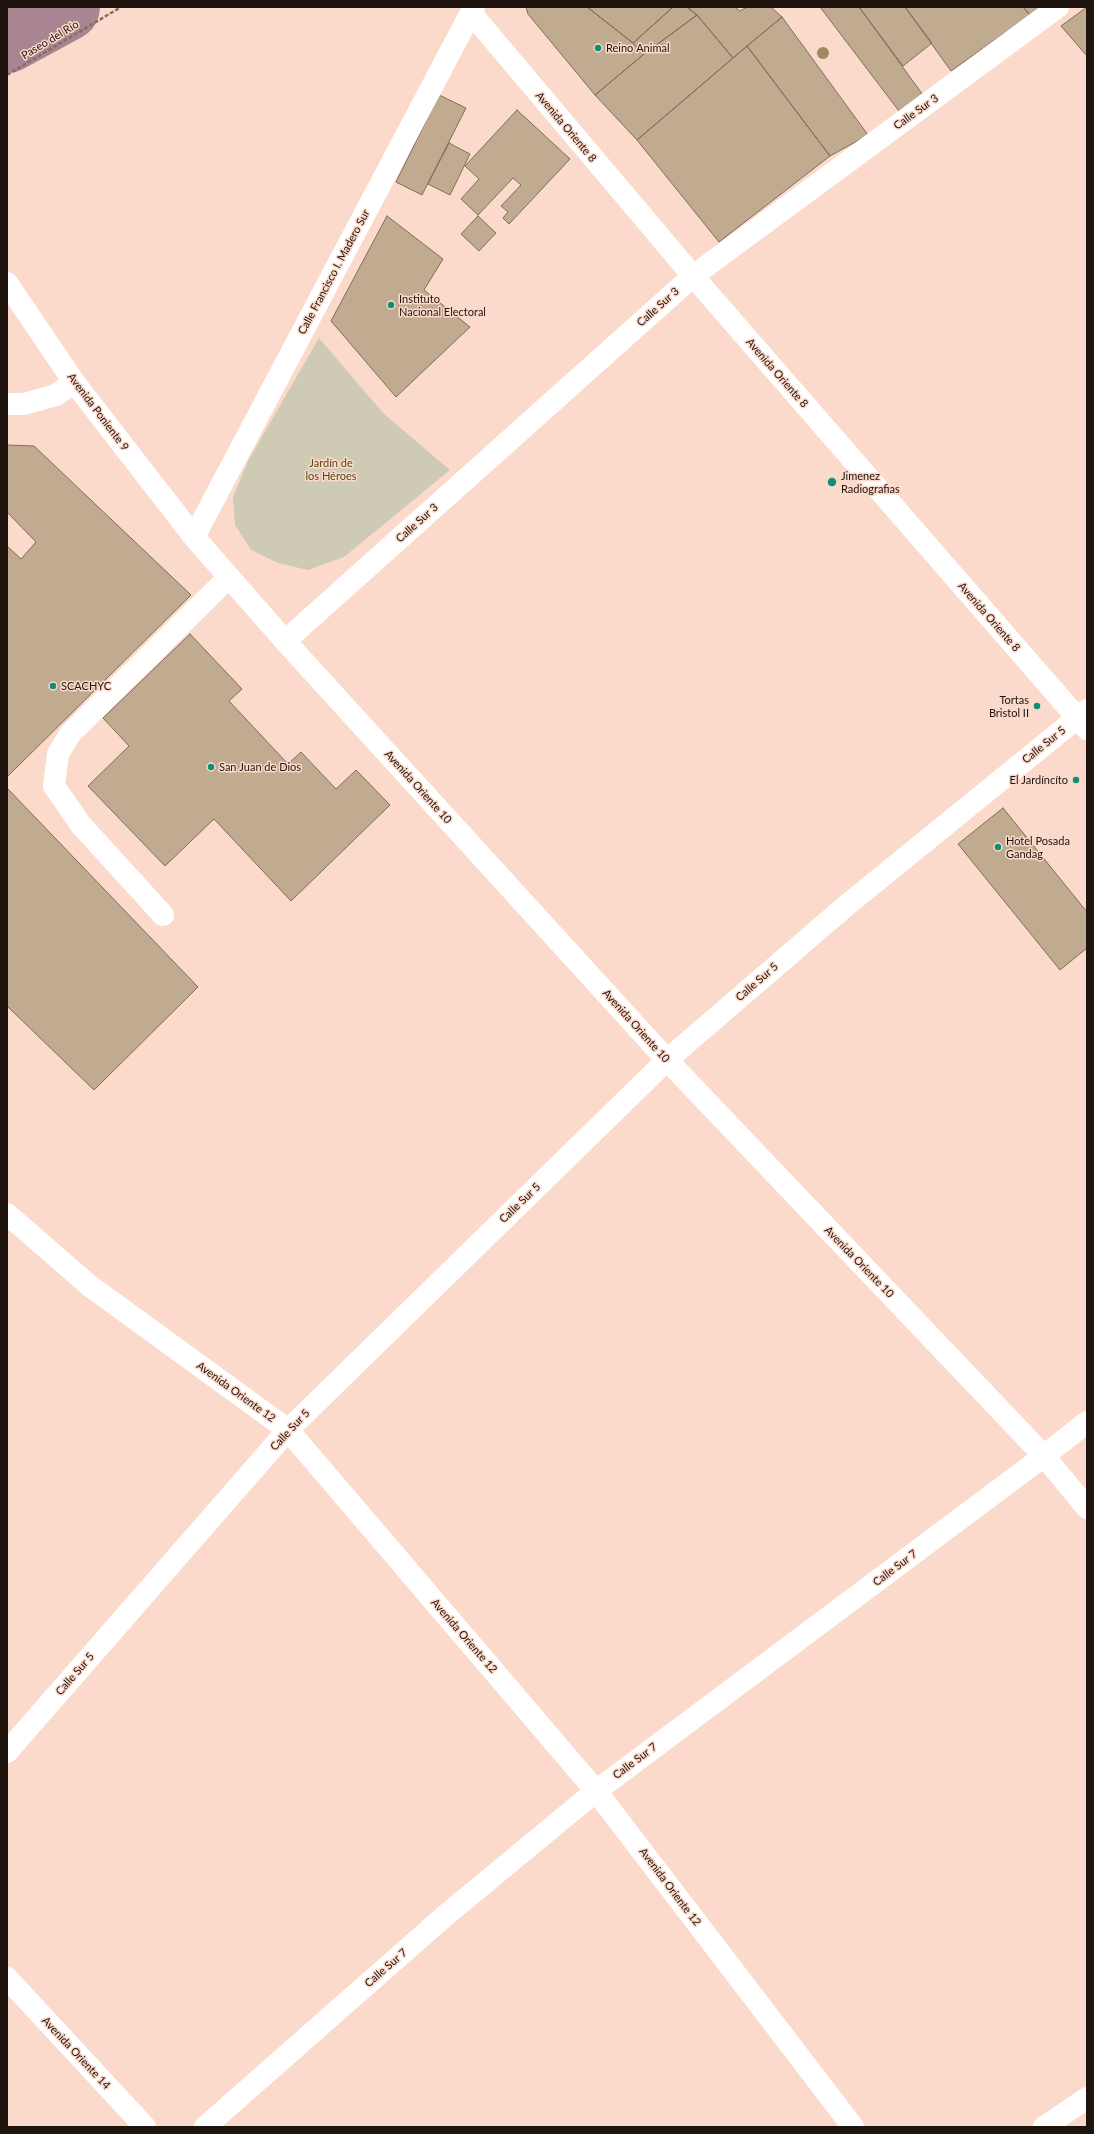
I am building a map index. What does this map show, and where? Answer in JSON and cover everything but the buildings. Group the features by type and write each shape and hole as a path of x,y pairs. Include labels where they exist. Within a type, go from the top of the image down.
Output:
{"street":[{"name":"Calle Sur 3","path":"285,641 693,276 1058,7"},
{"name":"Avenida Oriente 8","path":"472,10 693,276 1084,719"},
{"name":"Calle Francisco I. Madero Sur","path":"194,537 472,10"},
{"name":"Avenida Poniente 9","path":"7,283 74,382 194,537"},
{"path":"7,404 24,404 56,395 74,382"},
{"name":"Avenida Oriente 10","path":"194,537 285,641 667,1060 1044,1456 1087,1508"},
{"path":"163,915 80,825 54,786 58,754 70,734 229,577"},
{"name":"Calle Sur 5","path":"7,1752 288,1430 667,1060 846,905 1084,719"},
{"name":"Avenida Oriente 12","path":"7,1214 90,1286 288,1430 596,1790 853,2127"},
{"name":"Calle Sur 7","path":"205,2127 446,1915 596,1790 1044,1456 1087,1422"},
{"name":"Avenida Oriente 14","path":"7,1978 145,2127"},
{"path":"1044,2127 1087,2098"}],"path":[{"name":"Paseo del Río","path":"7,75 121,7"}],"green space":[{"name":"Jardín de los Héroes","path":"319,338 383,413 450,470 344,557 308,570 278,563 251,550 235,525 233,497 248,461"}],"waterway":[{"path":"7,39 66,7"}],"place":[{"name":"Reino Animal","path":"598,48"},
{"name":"Instituto Nacional Electoral","path":"391,305"},
{"name":"Jimenez Radiografias","path":"832,482"},
{"name":"SCACHYC","path":"53,686"},
{"name":"Tortas Bristol II","path":"1037,706"},
{"name":"San Juan de Dios","path":"211,767"},
{"name":"El Jardíncíto","path":"1076,780"},
{"name":"Hotel Posada Gandag","path":"998,847"}]}
